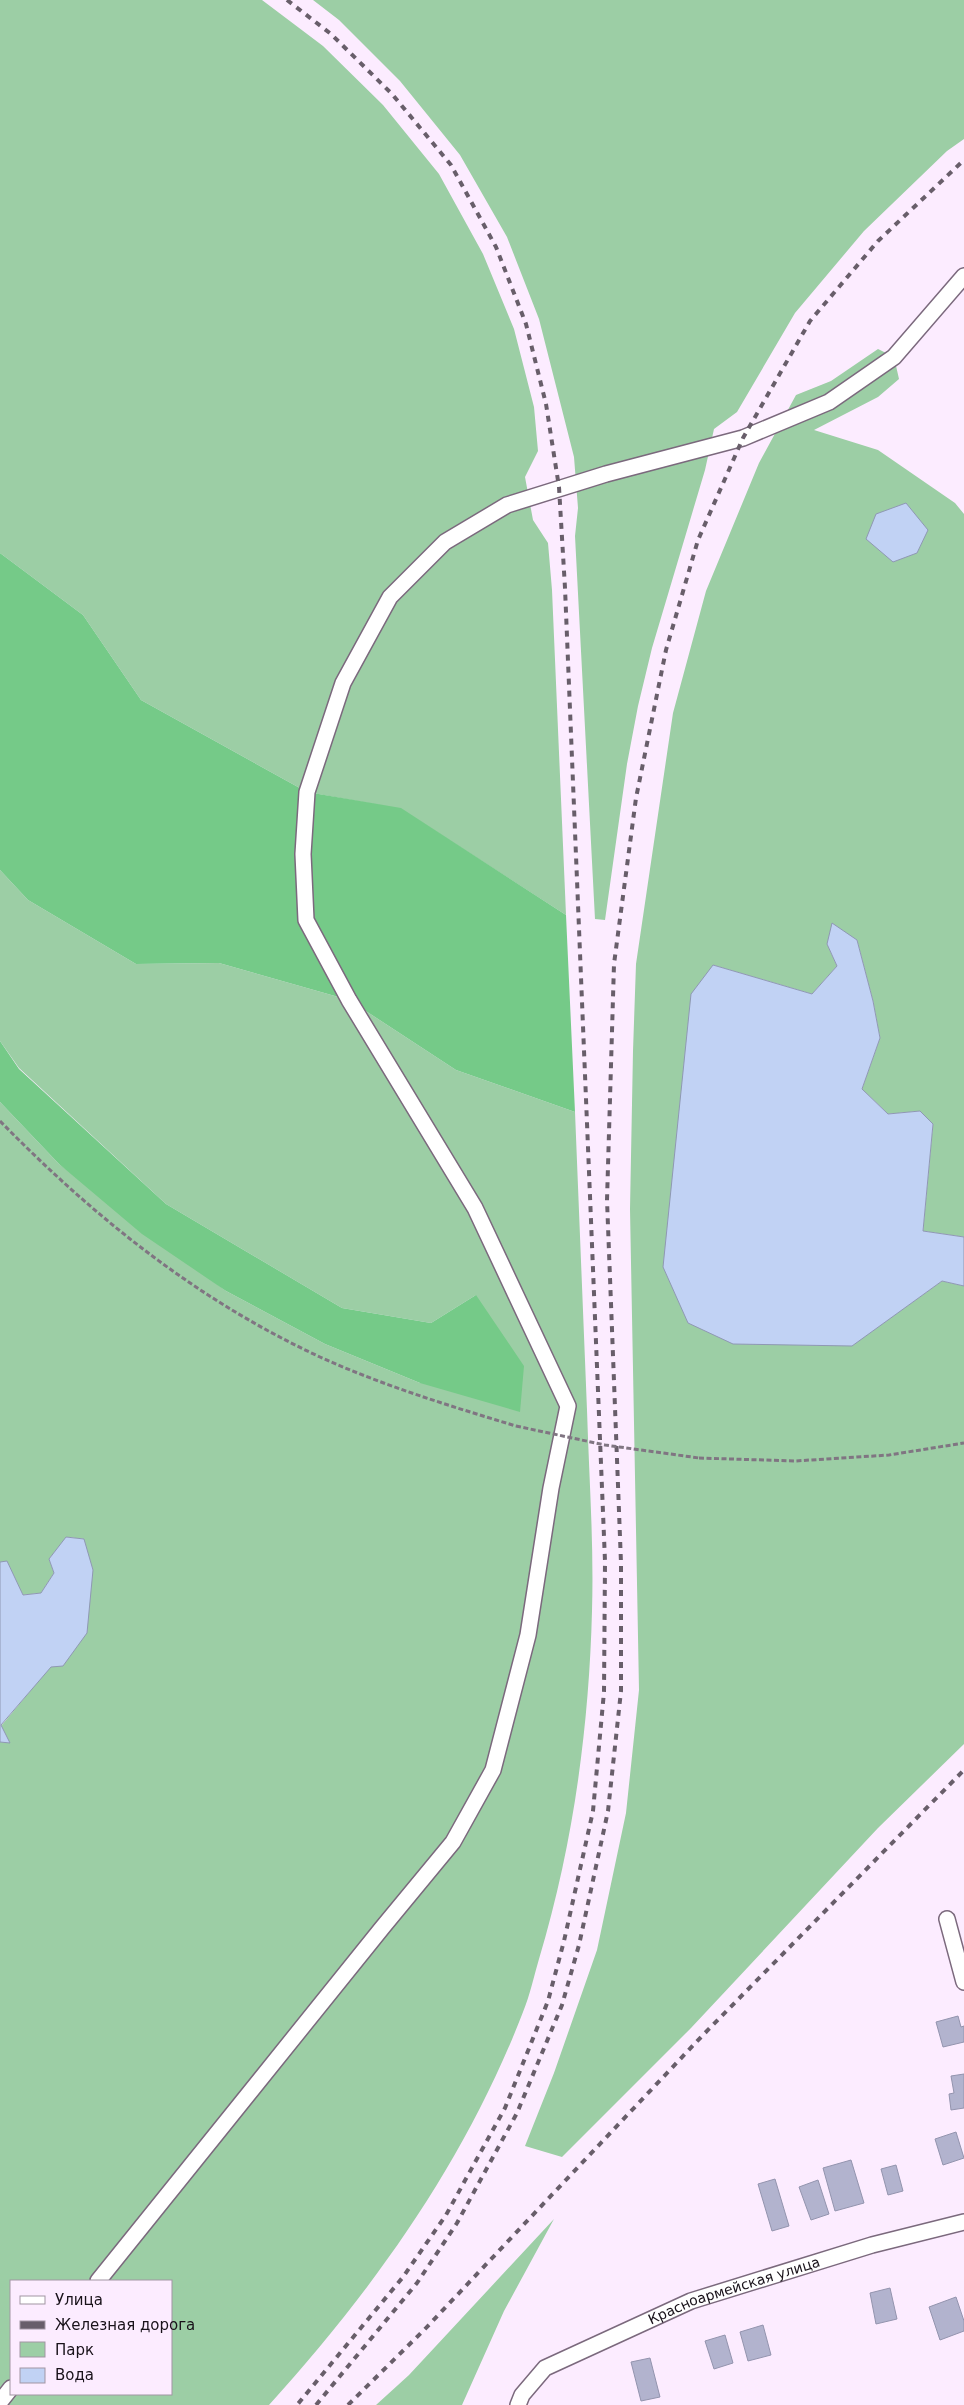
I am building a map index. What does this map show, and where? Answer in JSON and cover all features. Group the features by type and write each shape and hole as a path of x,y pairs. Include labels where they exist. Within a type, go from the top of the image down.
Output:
{"street":[{"path":"99,2280 369,1943 453,1842 493,1770 528,1636 551,1488 568,1406 475,1208 349,1000 306,920 303,854 307,792 344,683 390,597 445,542 507,505 606,474 743,438 829,402 894,357 964,276"},
{"path":"947,1918 964,1982"},
{"name":"Красноармейская улица","path":"520,2400 545,2368 690,2302 872,2245 964,2222"},
{"path":"0,2402 10,2389"}],"path":[{"path":"0,1121 51,1173 134,1244 219,1303 320,1357 417,1396 516,1426 605,1445 699,1458 795,1461 889,1455 964,1442"}],"green space":[{"path":"0,0 262,0 323,46 383,105 439,174 483,254 514,329 534,407 538,451 525,477 533,520 548,543 552,590 566,915 401,809 307,792 141,700 83,615 0,553"},
{"path":"313,0 964,0 964,139 947,151 864,231 795,313 737,412 714,429 705,470 652,648 638,706 627,764 605,920 595,919 575,536 578,508 574,457 539,319 507,237 460,155 400,81 339,20"},
{"path":"878,349 894,357 899,379 878,397 814,430 878,450 955,503 964,514 964,1237 923,1231 933,1124 920,1111 888,1114 862,1089 880,1038 873,1001 857,940 827,944 837,966 812,994 713,965 851,1346 942,1281 964,1286 964,1744 878,1828 691,2028 562,2157 525,2146 554,2073 597,1950 626,1813 639,1690 630,1209 636,964 673,713 706,591 759,463 796,395 831,381"},
{"path":"0,553 83,615 141,700 307,792 401,808 566,915 575,1112 456,1070 349,1000 219,963 136,964 28,900 0,870"},
{"path":"0,870 28,900 136,964 219,963 349,1000 456,1070 575,1112 591,1510 592,1611 583,1743 570,1830 551,1916 525,2006 500,2067 446,2171 381,2268 308,2361 269,2405 0,2405 0,1742 9,1742 1,1726 51,1666 84,1539 67,1537 49,1559 54,1573 41,1593 23,1595 7,1562 0,1562 0,1102 59,1164 226,1291 325,1344 420,1383 476,1295 431,1323 342,1308 166,1204 19,1068 0,1041"},
{"path":"0,1041 19,1069 166,1204 342,1308 431,1323 476,1295 524,1366 520,1412 420,1383 325,1344 226,1291 142,1234 59,1164 0,1102"},
{"path":"554,2219 504,2311 462,2405 376,2405 409,2375"}],"water":[{"path":"906,503 928,530 917,553 893,562 866,539 876,514"},
{"path":"832,923 857,940 873,1001 880,1038 862,1089 888,1114 920,1111 933,1124 923,1231 964,1237 964,1286 942,1281 852,1346 733,1344 688,1323 663,1267 691,994 713,965 812,994 837,966 827,944"},
{"path":"66,1537 84,1539 93,1570 87,1633 63,1666 51,1667 1,1725 10,1743 0,1742 0,1562 7,1561 23,1595 41,1593 54,1573 49,1559"}],"building":[{"path":"958,2016 961,2027 964,2026 964,2042 943,2047 936,2022"},
{"path":"964,2074 964,2108 951,2110 949,2094 954,2093 951,2076"},
{"path":"956,2132 964,2158 943,2165 935,2139"},
{"path":"851,2160 864,2203 835,2211 823,2168"},
{"path":"896,2165 903,2191 888,2195 881,2169"},
{"path":"775,2179 789,2226 772,2231 758,2184"},
{"path":"818,2180 829,2214 811,2220 799,2187"},
{"path":"890,2288 897,2319 876,2324 870,2293"},
{"path":"956,2297 964,2321 964,2331 940,2340 929,2307"},
{"path":"763,2325 771,2355 748,2361 740,2332"},
{"path":"725,2335 733,2363 714,2369 705,2341"},
{"path":"650,2358 660,2397 641,2401 631,2362"}],"railway":[{"path":"287,0 331,34 392,94 451,165 496,247 526,324 546,404 559,487 565,588 605,1561 604,1692 593,1811 564,1941 548,2001 505,2108 446,2215 403,2277 297,2405"},
{"path":"316,2405 417,2283 457,2223 517,2113 562,2005 579,1945 608,1811 621,1691 621,1563 607,1200 614,964 636,798 666,650 698,540 743,438 810,321 878,241 964,160"},
{"path":"348,2405 425,2329 702,2036 964,1770"}]}
